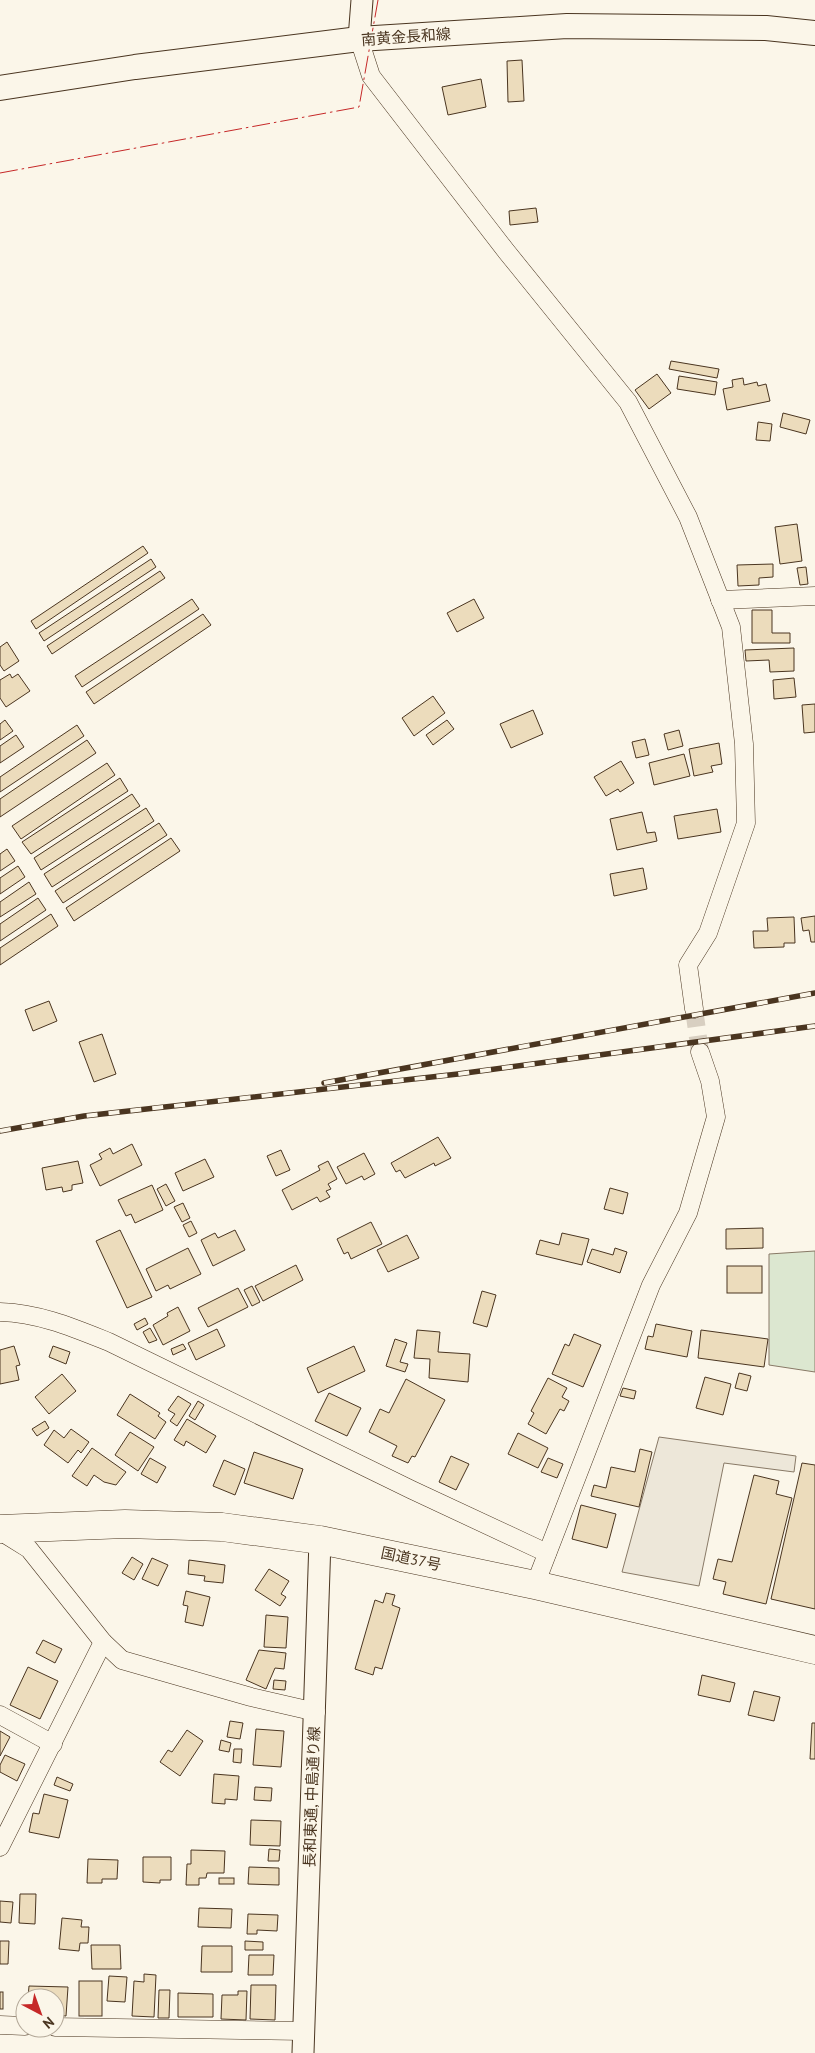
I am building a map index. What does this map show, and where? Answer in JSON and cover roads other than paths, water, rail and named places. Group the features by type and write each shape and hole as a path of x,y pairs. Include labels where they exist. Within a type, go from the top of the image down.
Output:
{"highway":[{"name":"国道37号","path":"0,1530 59,1525 144,1524 222,1527 320,1540 535,1585 815,1650"}],"main road":[{"name":"南黄金長和線","path":"0,88 135,67 359,40 567,26 766,28 815,33"}],"street":[{"path":"362,0 359,40 371,76 506,251 628,402 688,517 731,626 744,744 746,823 708,934 688,965 694,1010"},
{"path":"720,600 815,596"},
{"path":"535,1585 651,1285 688,1213 716,1117 710,1081 700,1052"},
{"path":"0,1312 13,1312 60,1322 109,1342 412,1490 547,1553"},
{"path":"0,1530 29,1549 103,1642 122,1660 251,1697 316,1712"},
{"name":"長和東通, 中島通り線","path":"303,2053 316,1712 320,1540"},
{"path":"0,1847 103,1642"},
{"path":"0,1715 53,1744"},
{"path":"0,2025 15,2026"},
{"path":"65,2026 303,2032"}],"tunnel":[{"path":"694,1009 700,1052"}],"railway":[{"path":"324,1083 815,993"},
{"path":"0,1131 84,1116 458,1074 815,1026"}]}
